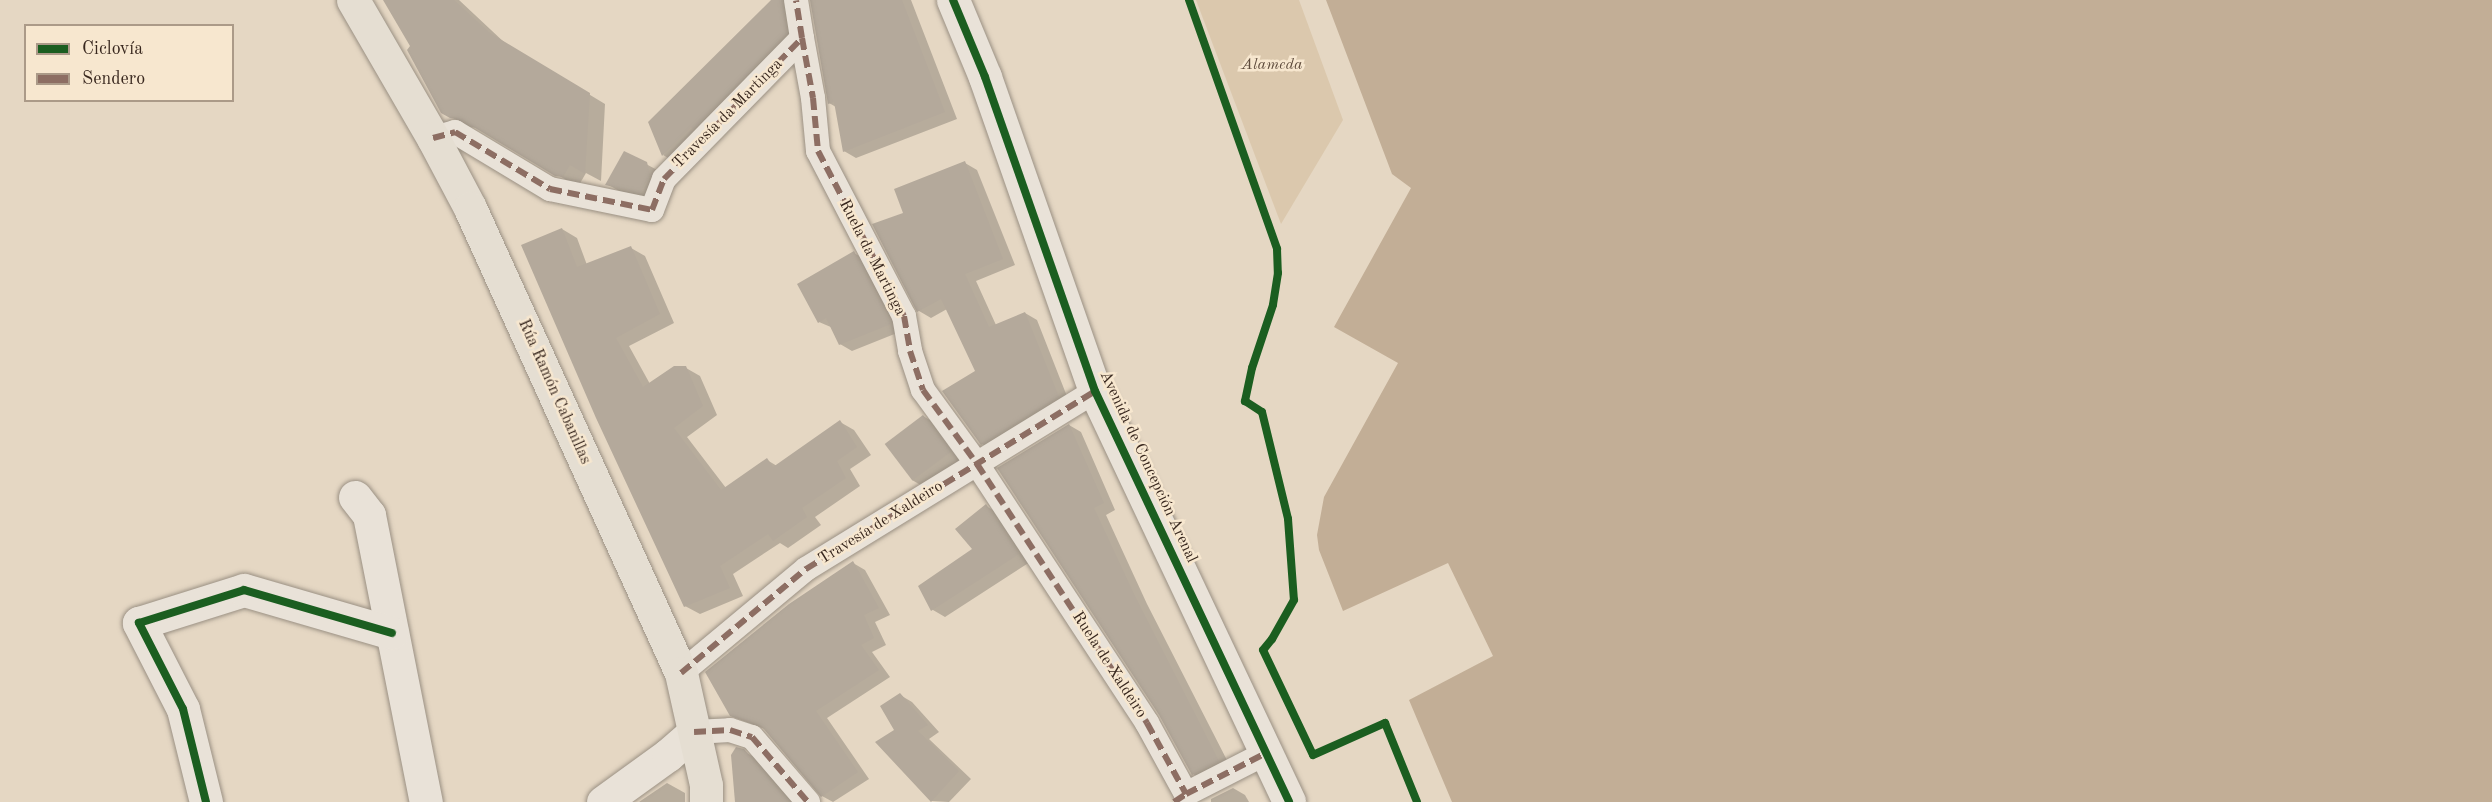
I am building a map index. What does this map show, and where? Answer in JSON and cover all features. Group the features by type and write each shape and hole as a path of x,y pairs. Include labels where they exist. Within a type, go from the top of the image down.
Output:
{"main road":[{"name":"Rúa Ramón Cabanillas","path":"353,0 433,138 470,208 681,673 706,785 706,802"}],"street":[{"path":"796,0 802,39"},
{"name":"Avenida de Concepción Arenal","path":"953,0 986,77 1095,391 1289,802"},
{"name":"Travesía da Martinga","path":"433,138 455,132 550,189 652,210 664,179 802,39"},
{"name":"Ruela da Martinga","path":"802,39 813,99 818,151 904,316 910,351 923,390 977,464"},
{"name":"Travesía de Xaldeiro","path":"681,673 806,569 1095,391"},
{"name":"Ruela de Xaldeiro","path":"977,464 1147,723 1180,798 1266,753"},
{"path":"355,497 369,515 426,802"},
{"path":"206,802 183,709 140,623 244,590 392,633"},
{"path":"603,802 668,755 694,732 730,730 752,737 808,802"}],"green space":[{"name":"Alameda","path":"1196,0 1299,0 1343,120 1281,224"}],"shaded area":[{"path":"1326,0 2492,0 2492,802 1452,802 1409,700 1493,656 1448,563 1343,611 1319,550 1317,535 1324,497 1398,363 1334,327 1411,188 1392,174"}],"building":[{"path":"383,0 454,0 490,33 590,93 585,174 570,165 563,177 555,176 462,120 450,118 441,113 407,50 410,46"},
{"path":"771,0 782,0 787,33 693,129 691,127 662,156 648,122"},
{"path":"810,0 902,0 945,112 843,152 834,102 828,104"},
{"path":"624,151 647,162 650,175 640,193 605,185"},
{"path":"965,161 1003,259 965,274 989,327 1025,312 1059,397 981,445 942,391 975,371 941,299 917,312 872,224 903,213 894,189"},
{"path":"562,228 577,267 631,246 660,314 616,338 643,387 674,366 686,366 703,406 674,428 721,490 767,458 773,467 840,420 857,447 837,461 846,478 802,508 807,517 773,541 768,534 720,566 730,588 684,607 596,418 521,245"},
{"path":"854,251 891,324 839,345 826,318 818,323 797,284"},
{"path":"923,415 951,452 912,481 885,444"},
{"path":"1069,424 1104,503 1094,508 1135,596 1219,761 1192,775 1159,715 997,468"},
{"path":"986,504 1019,554 931,611 918,586 972,549 955,529"},
{"path":"853,561 879,608 864,615 874,638 861,645 879,670 816,711 858,772 821,797 763,728 730,716 705,672 789,604"},
{"path":"900,693 928,725 918,731 959,771 931,802 875,742 894,730 880,706"},
{"path":"736,747 744,749 789,802 735,802 731,755"}],"marked path":[{"path":"433,138 455,132 550,189 652,210 664,179 802,38 796,0"},
{"path":"802,38 813,98 818,151 904,316 910,351 923,390 977,464 1147,723 1186,794 1266,753"},
{"path":"681,673 806,569 1095,391"},
{"path":"694,732 730,730 752,737 808,802"},
{"path":"1174,802 1186,794"}],"cycle path":[{"path":"953,0 985,77 1095,391 1289,802"},
{"path":"1189,0 1277,249 1278,273 1273,305 1252,368 1245,401 1262,412 1288,519 1294,600 1272,639 1263,650 1313,755 1385,723 1417,802"},
{"path":"206,802 183,709 139,623 244,590 392,633"}]}
